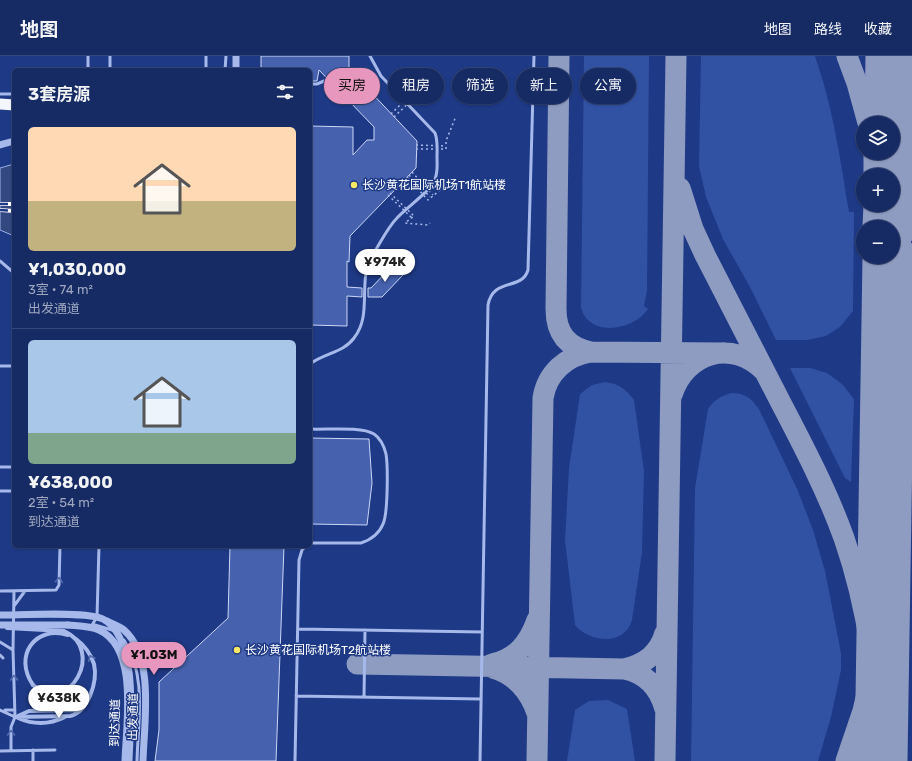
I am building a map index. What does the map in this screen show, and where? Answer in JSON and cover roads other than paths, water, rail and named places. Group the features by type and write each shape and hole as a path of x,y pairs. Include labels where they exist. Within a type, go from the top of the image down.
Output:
{"highway":[{"path":"0,104 12,105"}],"street":[{"path":"236,56 236,68"},
{"path":"0,145 12,142"},
{"name":"出发通道","path":"0,614 85,615 104,619 123,629 136,645 143,662 145,681 143,761"},
{"path":"104,619 117,632 129,664 129,761"},
{"path":"0,626 64,631 72,635 76,640 80,646 82,661 80,675 76,682 65,691 58,692 43,690 33,685 25,667 28,648 36,639 42,636 61,633 78,641 92,660 94,679 89,697 82,710 70,716 16,717"},
{"name":"到达通道","path":"0,626 82,626 98,629 110,638 118,648 124,664 127,692 125,761"},
{"path":"16,717 28,712 75,710 89,697"}],"lane":[{"path":"88,56 88,68"},
{"path":"110,56 110,68"},
{"path":"206,56 206,68"},
{"path":"225,68 226,56"},
{"path":"312,363 345,347 358,333 364,315 366,275 371,258 396,219 433,184 436,174 437,145 435,133 381,76 371,57 377,56"},
{"path":"480,761 488,305 493,292 503,285 518,282 525,277 528,270 534,56"},
{"path":"312,84 324,81"},
{"path":"0,94 12,94"},
{"path":"0,261 12,271"},
{"path":"0,366 12,366"},
{"path":"312,429 367,431 380,439 384,446 387,461 386,518 378,533 367,541 360,543 312,543"},
{"path":"0,467 12,467"},
{"path":"0,491 12,491"},
{"path":"0,591 52,591 58,588 60,548"},
{"path":"92,625 97,616 100,548"},
{"path":"295,761 299,560 304,548"},
{"path":"11,750 11,727 16,717 13,650 14,591"},
{"path":"14,606 25,591"},
{"path":"82,626 92,625 110,629 120,635 130,649 136,664 139,679 137,761"},
{"path":"298,629 482,632"},
{"path":"364,697 365,630"},
{"path":"0,642 13,650"},
{"path":"0,655 4,658"},
{"path":"296,696 481,699"},
{"path":"1,710 15,710"},
{"path":"1,710 16,717"},
{"path":"33,750 33,761"},
{"path":"0,751 55,750"}],"railway":[{"path":"0,204 12,204"},
{"path":"0,210 12,211"}],"place":[{"name":"长沙黄花国际机场T1航站楼","path":"354,185"},
{"name":"长沙黄花国际机场T2航站楼","path":"237,650"}]}
